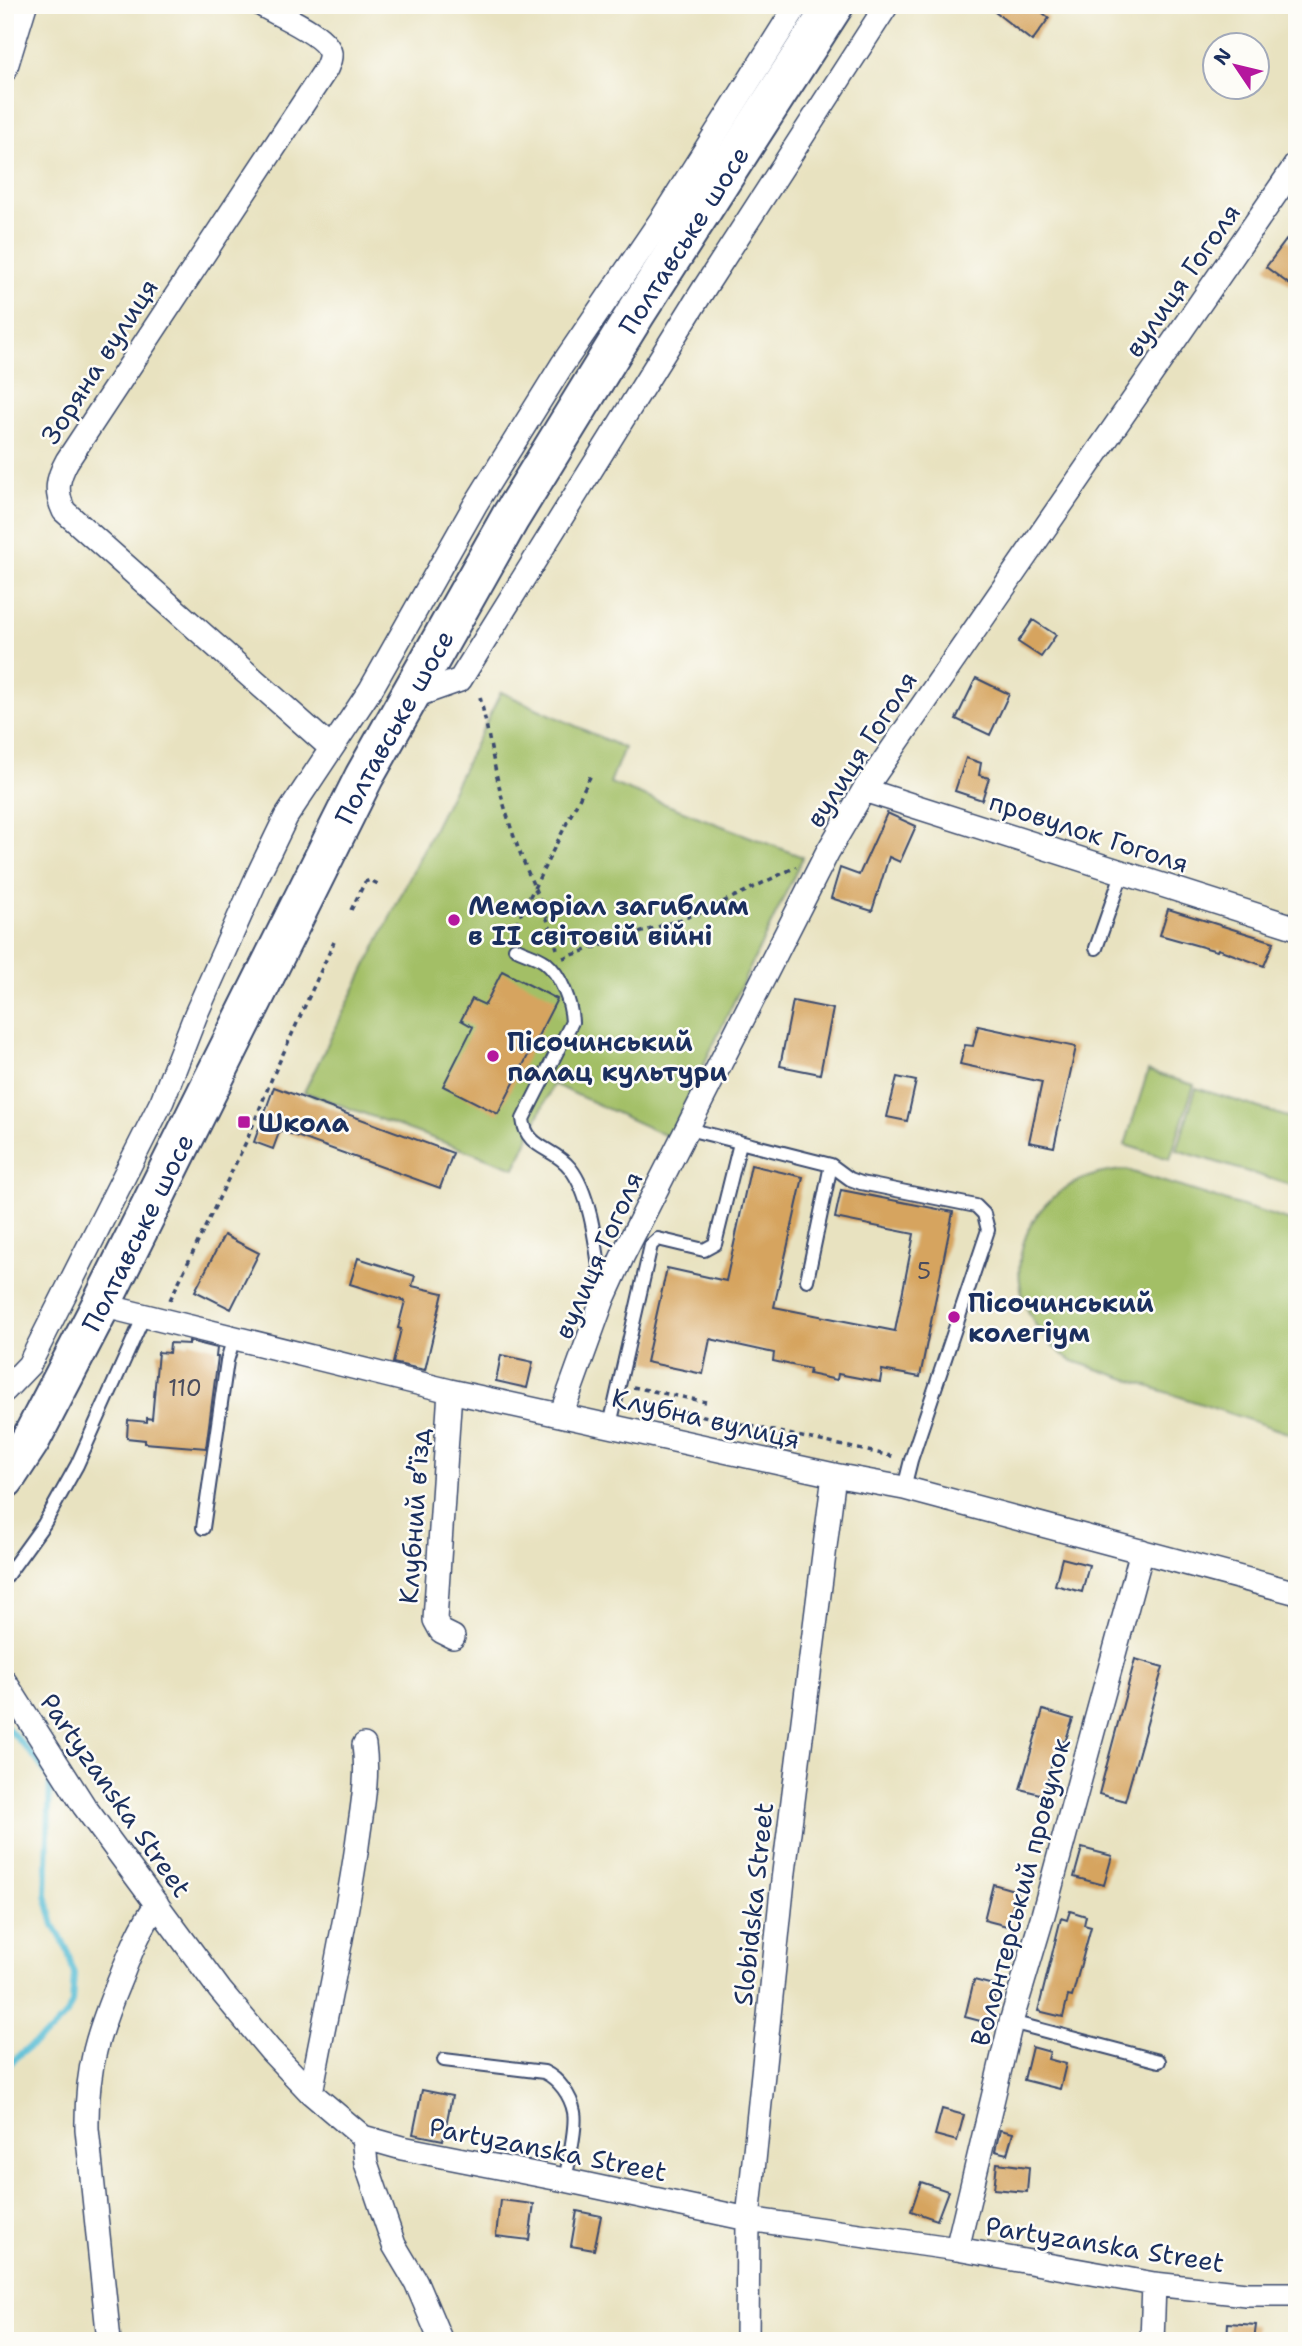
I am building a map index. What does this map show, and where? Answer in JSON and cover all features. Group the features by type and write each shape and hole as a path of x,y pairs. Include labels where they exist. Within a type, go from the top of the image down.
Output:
{"highway":[{"name":"Полтавське шосе","path":"5,1479 30,1441 101,1305 364,777 510,519 629,324 834,5"}],"street":[{"path":"5,70 24,5"},
{"name":"Зоряна вулиця","path":"262,5 318,37 330,52 330,60 66,461 57,487 64,511 331,748"},
{"path":"5,1390 29,1364 162,1101 195,1014 286,817 371,689 475,505 562,365 663,217 797,5"},
{"path":"409,698 460,680 705,287 887,5"},
{"name":"вулиця Гоголя","path":"561,1415 603,1298 827,853 864,790 1297,163"},
{"name":"провулок Гоголя","path":"864,790 1297,928"},
{"name":"Клубна вулиця","path":"101,1305 450,1391 904,1488 1297,1593"},
{"name":"Клубний в’їзд","path":"450,1391 435,1620 441,1631 453,1637"},
{"name":"Slobidska Street","path":"747,2341 748,2219 783,1880 834,1475"},
{"name":"Волонтерський провулок","path":"957,2249 1011,2022 1142,1550"},
{"name":"Partyzanska Street","path":"5,1682 84,1806 228,2000 311,2093 363,2137 402,2148 748,2219 957,2249 1154,2284 1246,2294 1297,2294"},
{"path":"311,2093 352,1881 364,1792 364,1745"},
{"path":"110,2341 87,2129 86,2095 91,2059 100,2026 138,1934 158,1904"},
{"path":"363,2137 366,2163 394,2245 416,2282 440,2341"},
{"path":"1152,2341 1154,2284"}],"lane":[{"path":"1096,948 1123,871"},
{"path":"515,948 546,963 566,992 571,1006 572,1021 523,1119 526,1134 531,1140 567,1163 576,1175 592,1224 603,1298"},
{"path":"688,1129 831,1165 850,1179 861,1183 976,1206 987,1219 988,1230 904,1488"},
{"path":"610,1425 651,1245 658,1239 704,1250 715,1244 740,1143"},
{"path":"807,1280 831,1165"},
{"path":"5,1578 44,1524 152,1317"},
{"path":"202,1528 227,1361 234,1338"},
{"path":"1011,2022 1159,2061"},
{"path":"444,2060 544,2072 553,2076 564,2090 574,2112 565,2180"}],"path":[{"path":"480,697 496,777 508,818 518,848 536,886 560,959 700,913 827,853"},
{"path":"516,924 592,773"},
{"path":"351,910 365,882 370,880 380,885"},
{"path":"152,1317 247,1140 334,942"},
{"path":"619,1384 706,1402"},
{"path":"615,1398 911,1460"},
{"path":"716,1419 718,1411"}],"green space":[{"path":"501,692 624,748 610,783 803,857 669,1137 553,1084 515,1168 304,1092"},
{"path":"1148,1071 1194,1085 1170,1159 1125,1145"},
{"path":"1196,1088 1297,1120 1297,1187 1177,1150"},
{"path":"1126,1170 1297,1223 1297,1436 1070,1360 1042,1334 1025,1304 1019,1274 1023,1243 1037,1216 1059,1193 1089,1177"}],"building":[{"path":"986,5 1033,5 1049,18 1032,41"},
{"path":"1287,239 1297,247 1297,290 1266,267"},
{"path":"1033,620 1056,635 1041,657 1018,642"},
{"path":"976,678 1009,694 990,735 956,719"},
{"path":"966,758 981,763 979,775 989,778 982,800 955,791"},
{"path":"887,813 916,826 900,862 889,857 872,911 831,898 840,868 859,875"},
{"path":"1168,909 1274,942 1264,966 1218,949 1217,951 1160,935"},
{"name":"Пісочинський палац культури","path":"502,971 557,999 498,1114 443,1086 473,1027 461,1020 472,999 485,1005"},
{"path":"793,1001 833,1009 820,1074 780,1066"},
{"path":"978,1026 1076,1047 1054,1147 1029,1142 1042,1082 960,1064 965,1045 973,1046"},
{"path":"897,1077 916,1081 907,1121 887,1117"},
{"path":"274,1087 453,1153 440,1188 280,1130 273,1149 254,1142"},
{"path":"751,1165 803,1177 774,1307 895,1331 914,1234 835,1218 841,1190 953,1212 920,1377 882,1370 880,1382 838,1374 837,1380 809,1374 810,1369 773,1361 774,1353 710,1339 703,1374 646,1362 667,1268 726,1281"},
{"path":"224,1235 259,1253 231,1309 195,1291"},
{"path":"358,1258 415,1276 412,1286 443,1293 425,1370 393,1363 405,1301 350,1284"},
{"path":"189,1341 217,1348 206,1448 145,1443 145,1440 127,1438 128,1420 147,1422 147,1418 152,1419 158,1352 169,1353 170,1343 189,1344"},
{"path":"501,1355 533,1362 527,1388 496,1381"},
{"path":"1062,1558 1089,1565 1082,1592 1055,1585"},
{"path":"1135,1659 1163,1667 1125,1801 1099,1794"},
{"path":"1043,1710 1073,1719 1065,1742 1058,1740 1044,1795 1020,1789"},
{"path":"1082,1848 1112,1856 1104,1885 1074,1877"},
{"path":"993,1884 1017,1891 1007,1926 984,1920"},
{"path":"1070,1911 1086,1916 1084,1925 1091,1927 1072,1997 1068,1996 1063,2017 1038,2011 1061,1918 1067,1920"},
{"path":"974,1980 997,1986 988,2023 965,2017"},
{"path":"1032,2047 1050,2052 1048,2059 1066,2064 1060,2089 1024,2080"},
{"path":"422,2090 452,2096 443,2140 413,2134"},
{"path":"942,2109 964,2115 957,2141 935,2135"},
{"path":"1000,2130 1013,2133 1007,2154 995,2151"},
{"path":"997,2163 1029,2167 1027,2192 994,2189"},
{"path":"921,2182 948,2191 937,2220 911,2211"},
{"path":"500,2200 534,2204 529,2240 496,2236"},
{"path":"577,2211 601,2216 594,2250 571,2246"},
{"path":"1228,2323 1256,2325 1254,2341 1227,2341"}],"waterway":[{"path":"5,1725 50,1779 46,1895 54,1925 67,1949 74,1974 72,2003 67,2014 5,2069"}],"place":[{"name":"Меморіал загиблим в II світовій війні","path":"454,920"},
{"name":"Пісочинський палац культури","path":"493,1056"},
{"name":"Школа","path":"244,1122"},
{"name":"Пісочинський колегіум","path":"954,1317"}]}
